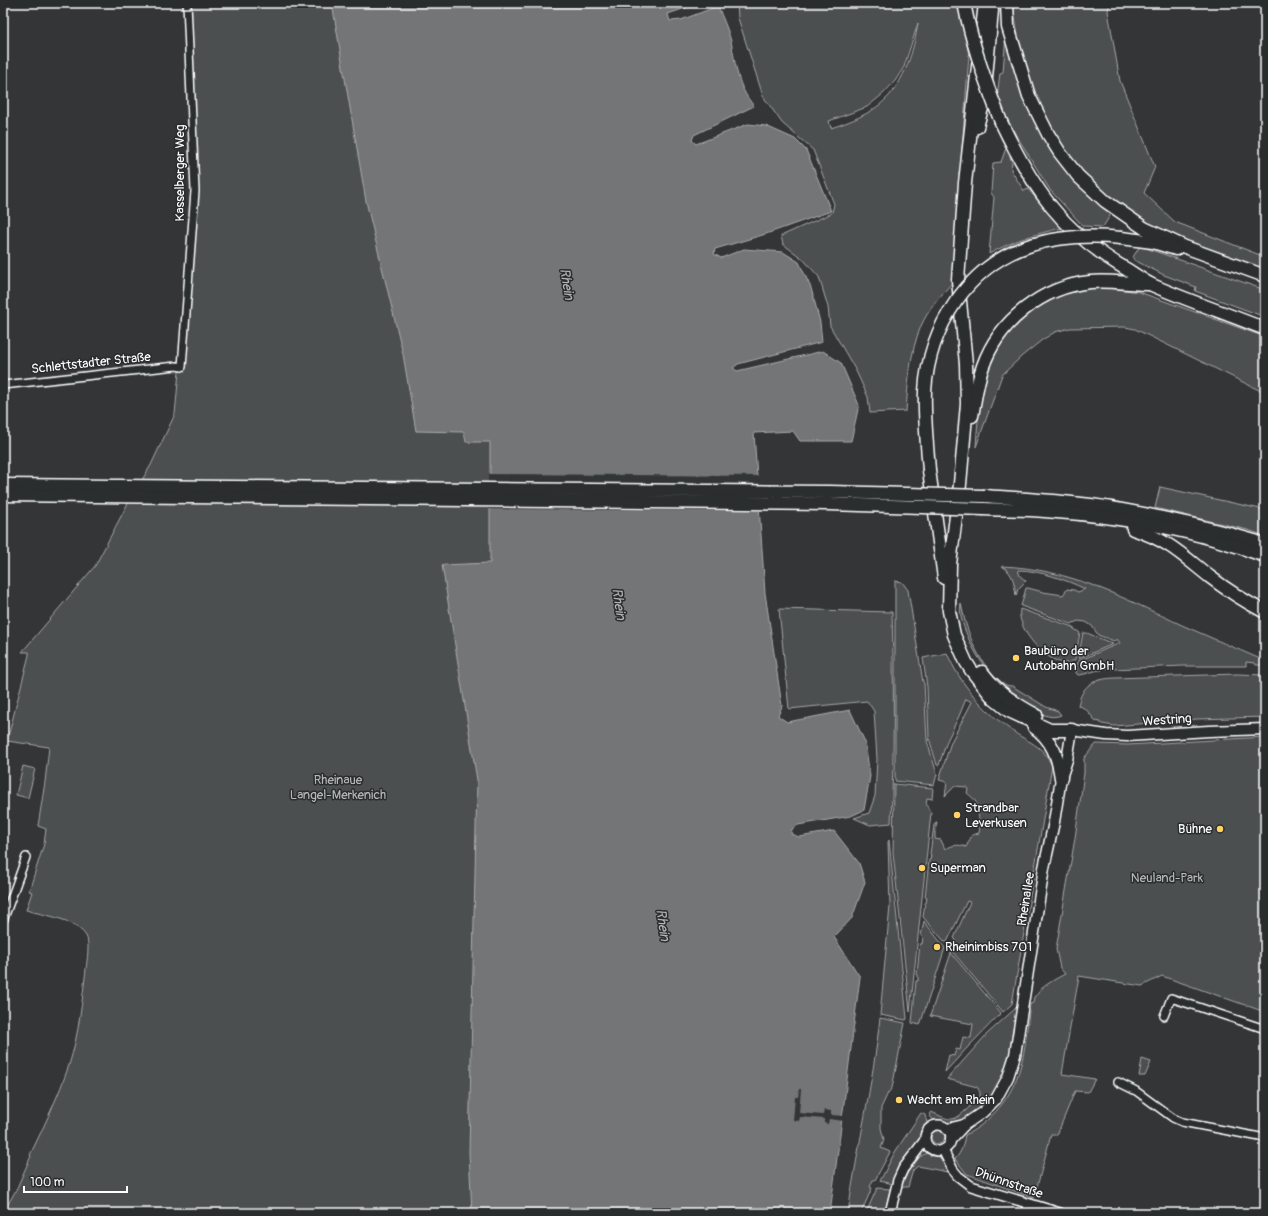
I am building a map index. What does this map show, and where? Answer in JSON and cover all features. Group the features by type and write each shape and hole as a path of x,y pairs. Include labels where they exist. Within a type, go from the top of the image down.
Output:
{"highway":[{"path":"964,3 968,24 982,73 1001,122 1029,176 1044,198 1063,221 1096,250 1151,284 1265,329"},
{"path":"949,611 950,564 960,484 967,404 966,364 958,280 965,183 985,3"},
{"path":"993,3 984,100 974,136 971,161 962,272 963,296 973,382 966,487 954,567 954,611 958,626 970,655 995,688 1027,710 1072,730"},
{"path":"1007,3 1008,27 1029,96 1048,134 1060,153 1078,176 1105,201 1144,228 1185,247 1265,276"},
{"path":"1061,778 1059,763 1050,743 1041,732 1017,714 998,703 986,690 971,670 959,649 954,635 949,611 929,470 925,391 929,363 938,333 951,308 975,279 1014,252 1051,240 1074,236 1096,236 1153,242 1265,276"},
{"path":"971,424 982,367 998,336 1008,323 1018,314 1042,297 1072,285 1106,281 1151,284"},
{"path":"3,486 814,492 984,496 1041,500 1110,508 1205,528 1265,544"},
{"path":"3,495 829,504 1044,511 1125,520 1244,548 1265,556"},
{"path":"1088,515 1146,533 1160,539 1173,547 1211,578 1265,612"},
{"path":"1017,714 1050,730 1072,730"}],"main road":[{"name":"Westring","path":"1072,730 1106,735 1127,736 1265,729"},
{"name":"Rheinallee","path":"944,1150 947,1148 951,1139 964,1126 983,1112 996,1099 1008,1077 1015,1055 1044,868 1054,822 1061,778 1072,730"},
{"name":"Rheinallee","path":"890,1213 898,1180 903,1169 916,1151 927,1144 926,1132 932,1127 941,1126 947,1129 964,1126"},
{"path":"947,1129 951,1139"},
{"path":"927,1144 936,1151 944,1150"},
{"name":"Dhünnstraße","path":"944,1150 953,1170 971,1186 1026,1209 1060,1213"}],"street":[{"name":"Kasselberger Weg","path":"182,367 195,191 187,3"},
{"name":"Schlettstadter Straße","path":"3,385 176,366 182,367"},
{"path":"3,920 26,857"},
{"path":"1164,1016 1171,998 1265,1029"},
{"path":"1118,1082 1136,1091 1172,1118 1182,1122 1265,1138"}],"green space":[{"name":"Rheinaue Langel-Merkenich","path":"187,3 512,3 632,1213 3,1213 16,1190 31,1156 30,1155 56,1099 69,1065 80,1017 88,947 86,936 74,925 59,918 26,910 32,892 29,891 44,844 46,829 38,826 49,747 7,741 29,655 29,652 22,652 95,566 128,503 151,465 175,414 182,340 192,156"},
{"path":"737,3 958,3 969,55 952,283 931,309 917,336 910,368 906,411 870,413 868,397 856,371 830,326 828,307 819,277 803,259 783,244 781,236 832,213 834,204 813,150 782,123 763,96 738,18","holes":["918,23 908,64 898,84 885,100 867,113 831,128 829,121 867,107 883,94 895,81 904,67"]},
{"path":"1013,3 1110,3 1108,11 1120,81 1155,167 1144,193 1175,222 1265,257 1265,271 1198,247 1134,217 1094,184 1061,144 1037,101 1022,54"},
{"path":"1006,34 1016,71 1092,195 1111,214 1103,227 1083,226 1050,190 1010,125 997,97 1000,73 1003,72"},
{"path":"1006,148 1012,162 1011,170 1024,191 1028,189 1062,228 1025,238 989,254 994,197 991,193 993,163 1001,162"},
{"path":"1140,246 1265,290 1265,317 1195,291 1196,287 1164,275 1134,260 1133,257"},
{"path":"1101,287 1139,292 1265,337 1265,393 1135,329 1125,327 1070,328 1055,332 1042,340 1002,375 976,447 979,410 985,381 997,351 1006,337 1028,314 1041,305 1070,291"},
{"path":"1160,487 1265,510 1265,536 1248,530 1155,508"},
{"path":"1002,566 1027,568 1051,573 1096,587 1265,661 1265,665 1256,665 1255,663 1246,662 1246,666 1103,668 1102,670 1078,675 1076,673 1078,661 1120,643 1117,639 1114,641 1098,635 1092,626 1086,622 1078,621 1071,624 1021,606 1026,588 1063,595 1067,589 1078,592 1085,589 1052,576 1026,570 1018,570 1020,576 1026,581 1018,589 1016,596 1014,583 1011,576"},
{"path":"895,581 902,582 908,590 924,683 927,741 937,774 934,785 895,781"},
{"path":"961,603 969,634 978,654 991,672 1005,684 1012,686 1046,707 1058,711 1061,715 1053,717 1045,715 1019,700 999,684 983,665 970,642 962,620"},
{"path":"779,609 892,612 893,770 891,823 870,825 854,818 869,813 875,796 877,759 874,711 867,701 789,709"},
{"path":"1020,609 1070,626 1080,633 1075,660 1067,663 1058,662 1034,644 1023,626 1020,617"},
{"path":"1083,633 1087,633 1113,644 1078,659"},
{"path":"947,653 966,686 982,705 1001,723 1040,748 1052,766 1012,1004 1003,1012 952,951 956,940 954,938 970,902 967,901 947,942 945,942 923,917 927,897 925,897 934,825 937,822 935,839 941,840 945,849 956,845 966,847 972,835 979,833 980,830 977,805 974,799 967,793 968,789 966,787 955,786 945,796 947,782 939,780 951,742 972,702 966,699 947,741 939,765 937,765 929,738 927,687 923,658"},
{"path":"1237,674 1265,675 1265,717 1197,719 1114,726 1102,724 1098,721 1096,722 1086,710 1078,706 1083,692 1095,681 1115,678"},
{"name":"Neuland-Park","path":"1265,737 1265,1012 1162,976 1142,986 1079,976 1062,1074 1095,1079 1088,1092 1075,1091 1057,1135 1051,1135 1034,1198 967,1174 955,1159 961,1151 965,1135 992,1116 1006,1099 1012,1089 1022,1061 1030,1004 1033,1003 1034,997 1041,989 1065,974 1060,968 1056,949 1075,838 1084,773 1084,758 1096,744 1128,745"},
{"path":"23,766 35,769 28,798 16,795"},
{"path":"894,784 933,788 932,799 927,798 926,800 927,806 931,813 910,1012 893,853"},
{"path":"889,840 906,1020 880,1015 890,906"},
{"path":"924,921 945,948 920,1025 912,1023 916,981 918,981 917,974 920,944 922,944 923,937 921,936"},
{"path":"951,953 1001,1013 945,1072 949,1055 954,1056 956,1049 960,1050 963,1037 971,1038 973,1024 930,1016"},
{"path":"1017,1007 1013,1043 1006,1073 991,1098 971,1117 947,1126 936,1123 930,1116 931,1112 945,1118 953,1119 980,1096 980,1092 977,1087 947,1079 987,1034"},
{"path":"880,1018 905,1023 892,1088 881,1108 881,1128 884,1140 881,1148 890,1152 875,1180 873,1180 870,1187 872,1188 861,1213 848,1213 877,1043"},
{"path":"1142,1059 1151,1062 1145,1076 1139,1076"},
{"path":"921,1113 925,1115 928,1127 923,1133 922,1140 896,1174 892,1184 880,1181 895,1152"},
{"path":"938,1130 943,1132 945,1137 943,1142 938,1144 933,1142 931,1137 933,1132"},
{"path":"932,1153 942,1160 947,1172 918,1166 913,1170 908,1187 901,1187 909,1170 916,1160 921,1156"},
{"path":"877,1188 890,1189 885,1213 866,1213"}],"water":[{"name":"Rhein","path":"332,3 700,3 668,14 670,21 681,20 718,6 730,37 738,75 744,91 754,106 694,135 692,140 696,144 748,124 766,126 795,139 806,150 831,211 766,234 715,249 714,254 721,258 744,249 783,252 799,262 811,288 820,322 822,342 738,364 733,368 737,371 823,351 841,363 859,405 851,441 800,441 793,431 754,433 765,593 782,706 778,716 787,722 850,710 865,742 870,776 864,810 851,816 798,825 792,829 791,834 799,837 834,831 859,863 865,882 852,918 834,937 860,977 830,1213 472,1213 469,1153 477,780 442,565 490,563 490,442 466,442 464,432 416,431 403,354 366,201"}],"pier":[{"path":"488,474 759,476 762,511 488,509"},
{"path":"799,1089 801,1089 799,1113 823,1115 824,1110 831,1111 831,1115 845,1116 844,1121 829,1119 828,1124 824,1123 824,1119 800,1117 799,1121 793,1120 795,1097 798,1097"}],"place":[{"name":"Baubüro der Autobahn GmbH","path":"1016,658"},
{"name":"Strandbar Leverkusen","path":"957,815"},
{"name":"Bühne","path":"1220,829"},
{"name":"Superman","path":"922,868"},
{"name":"Rheinimbiss 701","path":"937,947"},
{"name":"Wacht am Rhein","path":"899,1100"}]}
